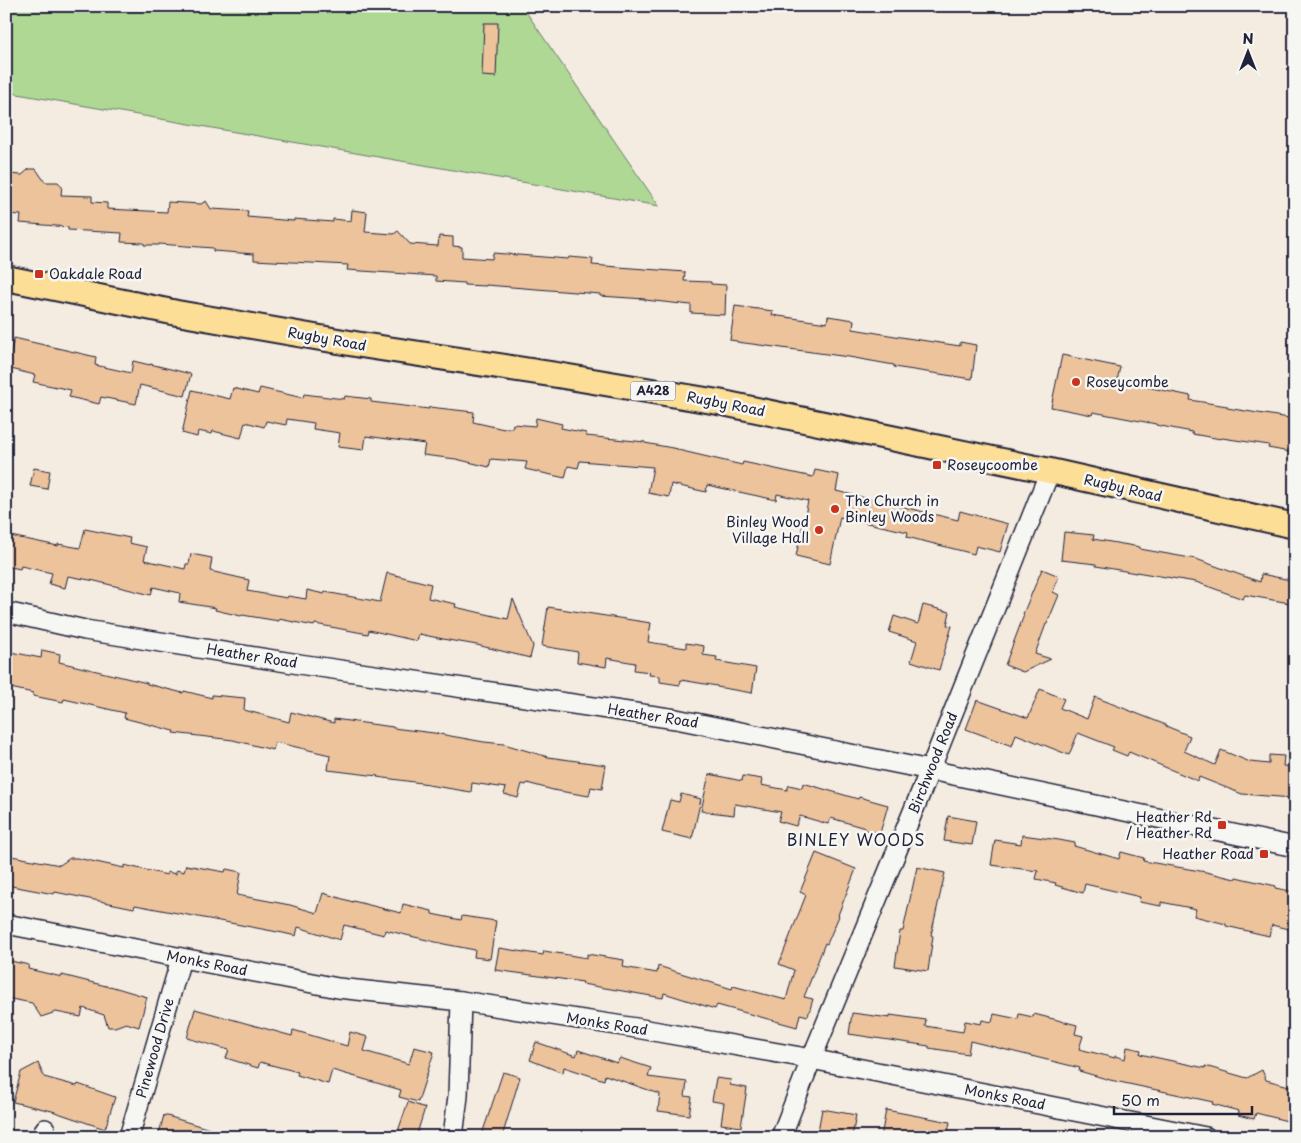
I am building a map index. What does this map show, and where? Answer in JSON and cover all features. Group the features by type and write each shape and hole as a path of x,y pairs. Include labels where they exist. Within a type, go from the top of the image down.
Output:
{"main road":[{"name":"Rugby Road","path":"6,278 177,313 361,345 718,402 1295,526"}],"street":[{"name":"Birchwood Road","path":"782,1137 811,1060 1050,472"},
{"name":"Heather Road","path":"6,612 95,632 676,719 930,770 1295,848"},
{"name":"Monks Road","path":"6,924 338,988 461,1001 646,1030 1206,1137"},
{"name":"Pinewood Drive","path":"129,1137 182,958"},
{"path":"453,1137 458,1096 461,1001"}],"green space":[{"path":"6,6 522,6 659,206 6,92"}],"building":[{"path":"484,23 498,23 496,77 482,76"},
{"path":"29,169 36,169 45,182 58,182 62,186 61,195 92,196 92,202 107,203 107,209 167,212 168,202 201,204 206,201 211,209 248,211 247,217 333,222 333,219 351,221 352,210 367,212 365,232 394,234 398,231 410,244 438,246 439,236 453,237 453,246 462,247 462,257 492,259 493,253 568,259 569,257 593,259 592,265 685,272 684,281 711,282 711,284 726,285 725,315 691,313 691,305 645,299 486,285 464,285 464,283 436,281 436,276 347,270 348,265 254,260 254,254 213,251 213,248 121,242 122,233 68,230 68,227 20,223 21,215 6,214 8,174 22,175"},
{"path":"735,306 773,311 772,315 827,323 828,316 854,320 853,329 960,346 960,342 976,345 972,379 894,367 894,365 849,357 730,340"},
{"path":"14,338 96,357 95,365 131,373 133,361 191,374 185,396 140,385 136,404 101,397 99,404 69,397 71,390 33,382 35,375 7,368"},
{"path":"1062,355 1120,367 1117,381 1191,396 1190,400 1227,406 1227,408 1295,419 1295,453 1268,448 1269,445 1192,434 1192,432 1156,424 1093,412 1092,415 1051,407"},
{"path":"233,388 258,394 260,388 303,398 304,394 344,399 345,396 371,399 371,402 474,412 473,422 504,429 512,428 513,424 535,426 536,418 562,424 561,428 586,433 586,436 645,442 742,465 743,462 813,477 815,470 839,475 836,491 958,520 960,511 1008,524 1000,552 976,546 974,554 907,537 908,532 840,517 830,564 796,556 808,501 777,494 776,500 707,485 706,492 671,484 669,497 648,493 653,467 580,461 578,468 568,466 565,478 525,469 527,462 491,459 489,467 456,459 423,455 425,444 366,436 364,450 338,447 340,433 313,429 314,423 287,419 286,425 266,421 264,427 245,422 241,438 213,431 212,434 198,431 197,437 182,433 192,390 230,399"},
{"path":"34,468 50,471 47,489 30,486"},
{"path":"85,529 130,538 129,543 147,547 144,560 185,569 186,564 189,564 191,554 212,558 210,571 249,580 247,591 287,598 288,596 306,599 307,590 380,602 387,573 431,584 428,598 456,604 455,607 508,619 513,599 533,646 530,658 477,645 419,634 417,641 369,630 368,634 315,624 314,626 279,619 279,621 241,616 215,610 216,608 179,602 180,593 153,587 151,595 68,576 65,588 49,584 52,573 21,566 20,569 6,566 6,535 58,546 58,544 80,548"},
{"path":"1064,532 1094,535 1093,539 1196,559 1260,582 1261,574 1295,581 1295,604 1245,595 1243,599 1196,582 1096,566 1096,564 1061,560"},
{"path":"1042,569 1059,576 1053,592 1059,595 1035,654 1051,659 1023,672 1005,665 1023,614"},
{"path":"923,605 950,612 947,625 952,626 939,670 911,661 917,641 889,632 894,616 918,624"},
{"path":"548,607 651,623 648,642 686,648 686,643 704,646 703,655 717,657 716,661 756,668 752,693 681,680 680,685 660,682 660,676 649,675 650,672 634,670 635,663 607,658 606,667 577,662 578,652 542,646"},
{"path":"42,650 60,654 59,662 183,693 184,691 212,698 212,695 245,698 244,710 289,722 291,712 334,723 334,719 504,744 548,757 606,765 602,789 591,787 589,796 553,790 527,783 526,785 522,784 518,798 504,794 506,788 472,783 471,792 378,776 328,770 330,755 275,742 273,750 233,740 173,733 174,731 124,718 125,713 64,699 63,702 33,696 33,693 6,687 6,651 41,658"},
{"path":"1040,689 1064,699 1060,708 1087,719 1095,697 1166,725 1190,736 1184,751 1215,765 1221,750 1250,762 1269,764 1269,755 1284,756 1283,766 1295,767 1292,798 1242,794 1199,777 1198,781 1129,752 1127,756 1112,750 1114,747 1078,733 1069,755 1016,734 1012,746 966,729 977,700 1028,718"},
{"path":"709,774 742,781 743,776 762,779 761,785 787,790 789,785 802,788 803,783 858,799 859,797 888,805 880,833 864,830 865,828 831,818 828,824 800,816 796,826 778,821 781,812 735,804 734,815 701,811"},
{"path":"681,794 701,799 692,839 662,832 670,800 679,802"},
{"path":"948,816 976,821 972,845 944,841"},
{"path":"1022,835 1075,843 1074,846 1119,859 1121,852 1144,858 1143,861 1235,879 1236,877 1295,892 1295,919 1292,930 1272,925 1269,936 1194,916 1196,909 1161,902 1161,906 1139,902 1140,897 1085,884 1083,893 1055,885 1056,883 1036,879 1038,871 991,865 995,840 1021,844"},
{"path":"816,853 856,869 839,916 827,944 825,943 804,997 813,999 808,1016 800,1014 797,1027 717,1005 715,1009 664,993 663,998 582,984 583,982 495,970 499,948 543,955 544,951 587,958 587,954 624,960 623,967 657,973 658,966 732,989 733,986 786,1000 794,970 779,964 806,895 800,892"},
{"path":"6,855 60,865 70,858 77,858 124,868 124,865 167,875 167,872 176,874 176,870 184,872 186,865 225,872 226,869 241,872 237,895 290,905 317,913 323,893 401,913 403,904 432,911 432,914 461,920 462,916 496,921 490,959 474,957 475,950 385,930 384,935 344,925 340,940 298,927 296,936 135,905 134,908 55,892 54,894 6,885"},
{"path":"917,867 945,873 931,935 933,936 928,971 895,966 900,931 903,931"},
{"path":"6,960 29,965 28,969 110,986 147,997 139,1027 126,1023 115,1027 108,1027 104,1015 83,1008 81,1017 56,1012 41,1017 32,1003 6,998"},
{"path":"195,1009 292,1036 293,1030 347,1046 350,1032 368,1037 364,1051 409,1064 414,1047 434,1052 418,1102 399,1097 401,1090 332,1070 328,1084 297,1075 298,1072 260,1062 258,1068 226,1058 229,1050 187,1038"},
{"path":"852,1013 890,1018 890,1015 926,1020 925,1026 963,1032 965,1021 981,1024 982,1020 992,1022 994,1014 1018,1019 1019,1014 1033,1017 1034,1014 1077,1025 1075,1034 1083,1036 1079,1049 1115,1058 1115,1056 1125,1059 1127,1047 1141,1050 1140,1054 1205,1068 1205,1066 1247,1078 1262,1070 1266,1080 1293,1087 1290,1098 1295,1099 1295,1123 1256,1113 1254,1119 1238,1115 1239,1111 1212,1104 1213,1102 1110,1080 1079,1071 1080,1068 970,1041 968,1054 849,1034"},
{"path":"536,1042 576,1056 578,1050 617,1063 620,1058 651,1068 648,1077 687,1082 685,1096 692,1097 689,1115 658,1111 660,1094 605,1075 604,1080 564,1067 563,1073 530,1060"},
{"path":"38,1063 44,1077 77,1086 78,1084 115,1097 105,1129 52,1111 13,1102 21,1072"},
{"path":"503,1072 520,1077 502,1137 481,1137"},
{"path":"716,1078 731,1080 730,1085 747,1088 741,1127 721,1124 724,1103 712,1101"},
{"path":"408,1102 425,1108 416,1137 396,1137"},
{"path":"822,1109 856,1115 852,1137 818,1131"},
{"path":"886,1110 950,1122 947,1137 881,1137"},
{"path":"164,1115 223,1133 223,1137 158,1137"}],"place":[{"name":"Oakdale Road","path":"39,274"},
{"name":"Roseycombe","path":"1076,382"},
{"name":"Roseycoombe","path":"937,465"},
{"name":"The Church in Binley Woods","path":"835,509"},
{"name":"Binley Wood Village Hall","path":"819,530"},
{"name":"Heather Rd / Heather Rd","path":"1222,825"},
{"name":"Heather Road","path":"1264,854"}],"district":[{"name":"BINLEY WOODS","path":"856,840"}]}
